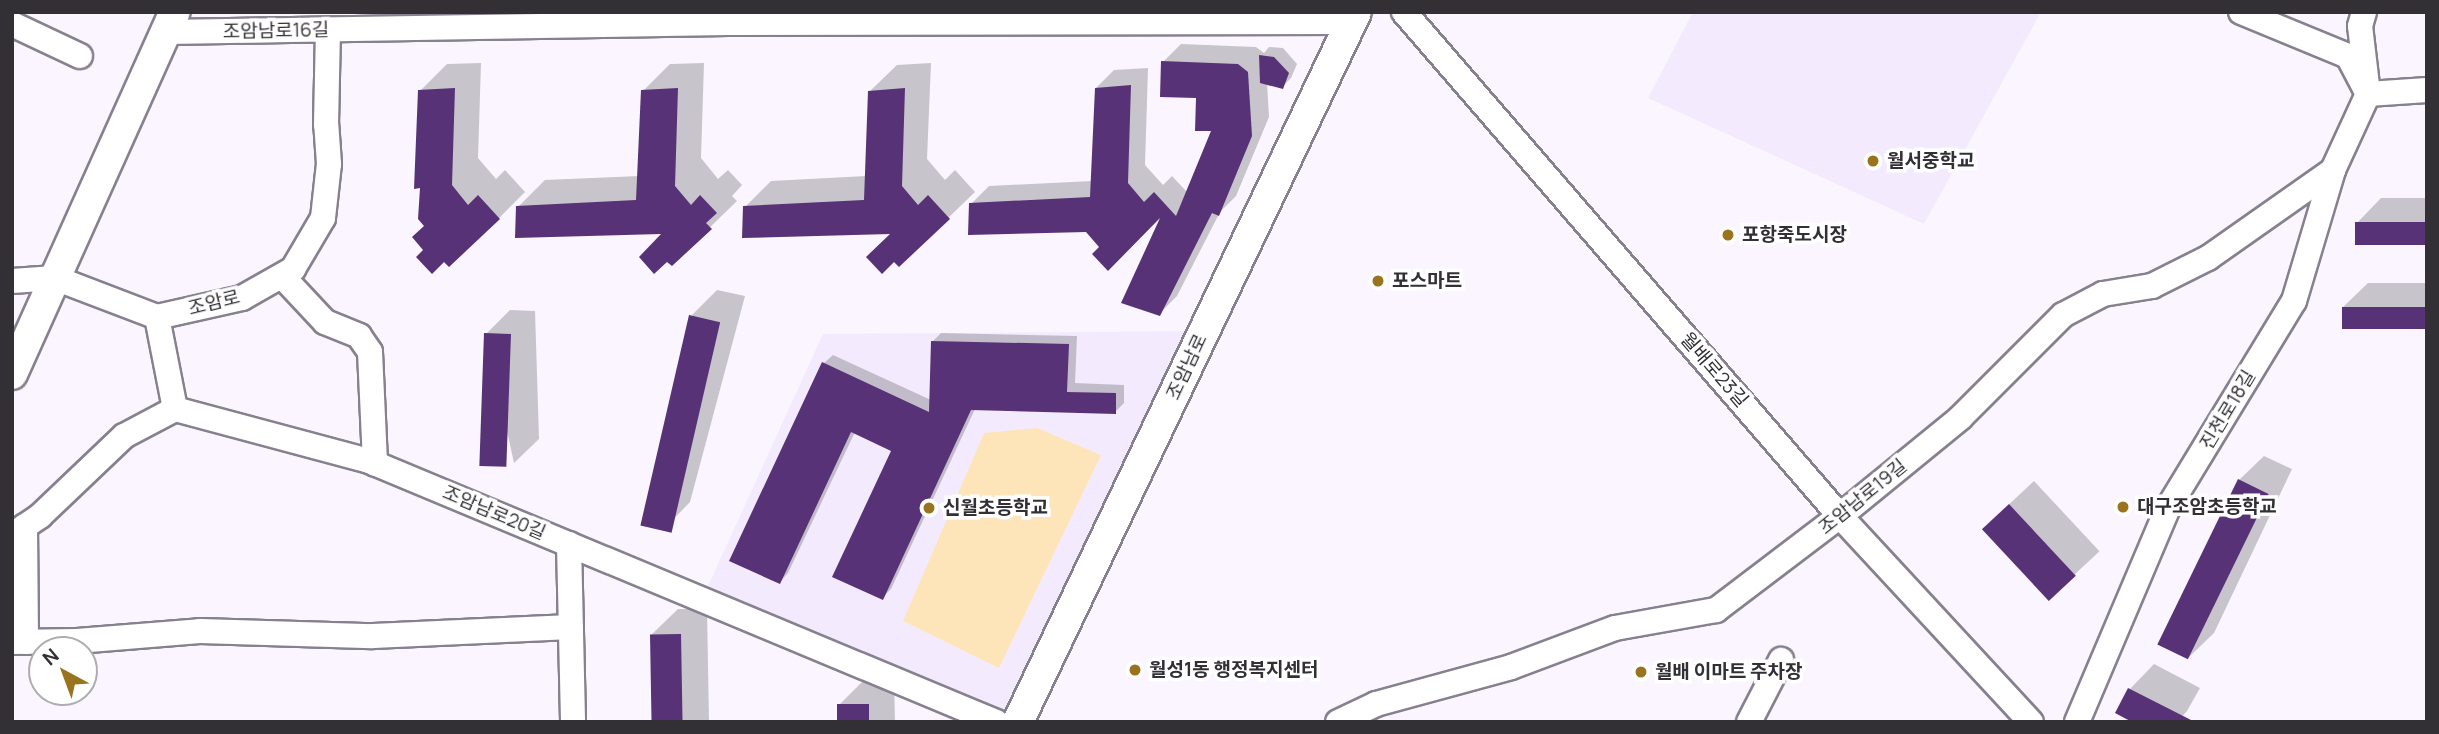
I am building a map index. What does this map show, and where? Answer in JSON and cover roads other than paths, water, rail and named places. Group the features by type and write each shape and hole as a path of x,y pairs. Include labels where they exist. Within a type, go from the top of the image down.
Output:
{"main road":[{"name":"조암남로","path":"1018,722 1353,17"},
{"path":"12,374 171,22"}],"street":[{"path":"369,29 396,12"},
{"name":"월배로23길","path":"1404,12 1840,516 2031,722"},
{"path":"2241,12 2348,56 2368,93"},
{"path":"2364,12 2360,26 2368,93"},
{"name":"조암남로16길","path":"171,22 328,30 580,19 1353,17"},
{"path":"12,24 80,56"},
{"name":"조암로","path":"157,317 242,298 293,270 323,218 329,164 326,125 328,30"},
{"path":"2368,93 2427,90"},
{"name":"진천로18길","path":"2077,722 2168,508 2294,301 2333,170 2368,93"},
{"name":"조암남로19길","path":"1338,722 1377,704 1511,667 1615,628 1716,610 1840,516 1959,418 2063,315 2103,294 2152,286 2208,258 2333,170"},
{"path":"282,276 325,322 359,336 370,352 375,464"},
{"path":"12,281 55,278 157,317 175,409 124,436 19,531 19,642 200,631 373,636 571,627"},
{"name":"조암남로20길","path":"175,409 375,464 996,722"},
{"path":"569,544 573,722"},
{"path":"1749,722 1781,660"}],"place":[{"name":"월서중학교","path":"1873,161"},
{"name":"포항죽도시장","path":"1728,235"},
{"name":"포스마트","path":"1378,281"},
{"name":"대구조암초등학교","path":"2123,507"},
{"name":"신월초등학교","path":"929,508"},
{"name":"월성1동 행정복지센터","path":"1135,670"},
{"name":"월배 이마트 주차장","path":"1641,672"}]}
